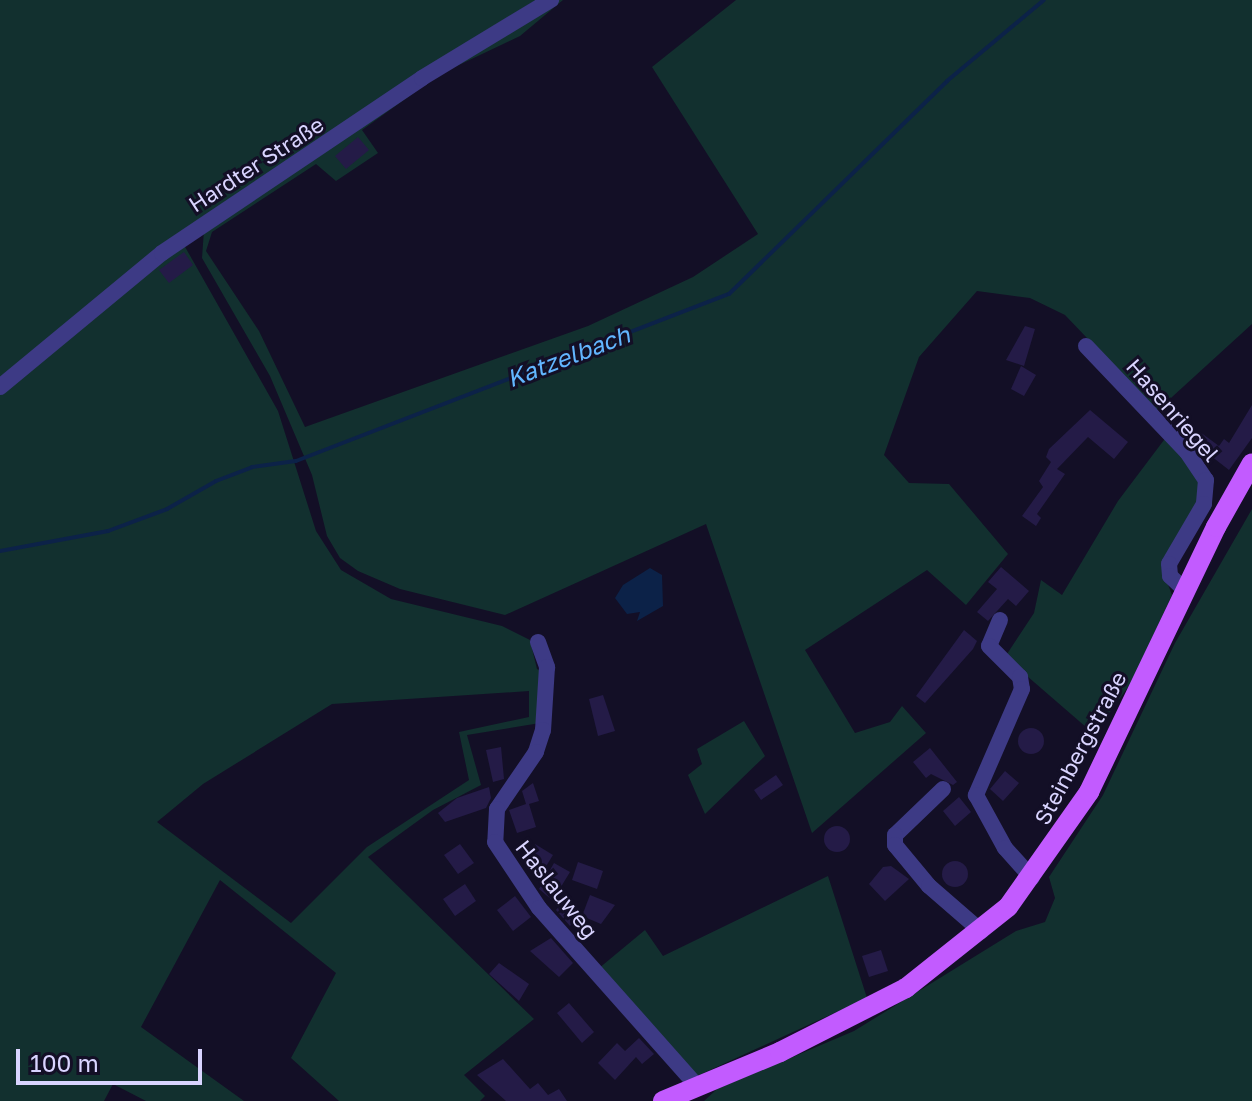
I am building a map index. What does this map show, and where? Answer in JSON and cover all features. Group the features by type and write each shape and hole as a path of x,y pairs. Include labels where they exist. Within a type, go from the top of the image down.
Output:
{"main road":[{"name":"Steinbergstraße","path":"663,1101 823,1032 906,988 981,931 1032,878 1089,792 1185,590 1252,463"}],"street":[{"name":"Hardter Straße","path":"0,387 162,253 422,78 551,0"},
{"name":"Hasenriegel","path":"1086,346 1187,452 1206,480 1204,504 1169,564 1170,576 1185,590"},
{"path":"1000,620 989,646 1022,685 976,795 1005,848 1032,878"},
{"name":"Haslauweg","path":"538,642 547,667 543,730 536,752 497,809 495,842 539,908 698,1087"},
{"path":"943,789 895,835 895,845 929,886 981,931"}],"green space":[{"path":"0,0 536,0 420,71 0,380"},
{"path":"554,0 563,0 520,36 440,74 362,130 378,153 336,181 316,164 212,232 206,251 259,331 305,427 588,326 693,277 758,234 652,67 736,0 1252,0 1252,324 1149,418 1090,355 1087,338 1065,315 1030,298 977,291 919,357 884,455 909,483 949,484 1008,554 966,605 927,570 805,650 855,733 890,722 902,706 926,733 812,833 706,524 505,615 400,589 358,571 340,558 327,536 312,475 270,376 202,258 204,230 363,122"},
{"path":"184,245 278,411 316,531 341,570 391,599 502,626 530,640 537,669 545,673 540,723 467,735 481,785 433,810 368,857 534,1019 464,1075 485,1096 480,1101 339,1101 291,1058 336,973 220,880 141,1027 244,1101 146,1101 113,1084 104,1101 0,1101 0,394","holes":["529,691 529,717 459,732 469,780 367,847 291,923 157,822 203,784 332,704"]},
{"path":"1167,436 1204,487 1164,574 1172,595 1131,683 1094,734 1005,657 1034,613 1041,580 1062,595 1118,501"},
{"path":"1252,509 1252,1101 704,1101 717,1089 854,1031 1016,931 1045,922 1055,898 1049,877 1103,795 1175,643"},
{"path":"744,721 765,756 705,814 688,775 702,764 697,749"},
{"path":"828,876 867,998 697,1076 598,969 645,930 663,956"}],"water":[{"path":"650,568 662,575 663,606 637,621 640,612 627,614 615,598 623,585"}],"building":[{"path":"358,137 369,150 346,169 335,156"},
{"path":"184,252 193,265 169,283 159,270"},
{"path":"1025,326 1035,329 1024,366 1006,360"},
{"path":"1021,366 1036,375 1024,396 1011,389"},
{"path":"1252,405 1252,438 1229,470 1193,442 1200,432 1219,446 1224,439 1229,443"},
{"path":"1090,410 1128,442 1114,459 1088,437 1057,469 1065,474 1037,514 1041,518 1036,526 1022,516 1043,487 1039,481 1051,462 1046,457 1049,449"},
{"path":"1001,567 1029,591 1016,606 1008,599 988,621 977,612 997,589 988,582"},
{"path":"964,630 977,641 973,649 925,703 916,696"},
{"path":"603,695 615,731 598,736 589,699"},
{"path":"1031,728 1040,732 1044,741 1040,750 1031,754 1022,750 1018,741 1022,732"},
{"path":"501,747 504,779 493,782 486,750"},
{"path":"930,748 957,782 953,785 931,774 926,778 913,762"},
{"path":"1005,771 1019,783 1003,801 990,789"},
{"path":"776,775 783,785 761,800 754,790"},
{"path":"533,783 539,801 529,804 536,827 517,833 509,810 526,804 522,791"},
{"path":"489,787 491,798 486,808 445,822 438,813 457,798"},
{"path":"959,797 971,812 955,826 943,811"},
{"path":"837,826 846,830 850,839 846,848 837,852 828,848 824,839 828,830"},
{"path":"460,844 474,863 458,874 444,855"},
{"path":"535,844 553,855 545,868 527,857"},
{"path":"955,861 964,865 968,874 964,883 955,887 946,883 942,874 946,865"},
{"path":"578,862 603,871 597,889 572,880"},
{"path":"554,863 570,872 556,895 580,914 570,926 556,910 559,906 539,889"},
{"path":"891,866 909,879 885,901 869,884 883,867"},
{"path":"465,884 476,901 455,916 443,899"},
{"path":"590,895 615,905 601,924 582,916"},
{"path":"515,896 531,917 513,931 497,910"},
{"path":"551,938 573,963 559,977 530,951"},
{"path":"881,950 888,971 869,977 862,956"},
{"path":"499,963 529,984 519,1001 489,974"},
{"path":"569,1003 594,1032 582,1043 557,1013"},
{"path":"639,1038 654,1054 642,1064 636,1057 615,1080 598,1063 617,1043 625,1051"},
{"path":"503,1059 530,1089 538,1083 548,1095 559,1089 567,1101 506,1101 477,1075"}],"waterway":[{"name":"Katzelbach","path":"0,551 108,531 167,509 216,481 252,467 296,461 729,294 947,81 1044,0"}]}
